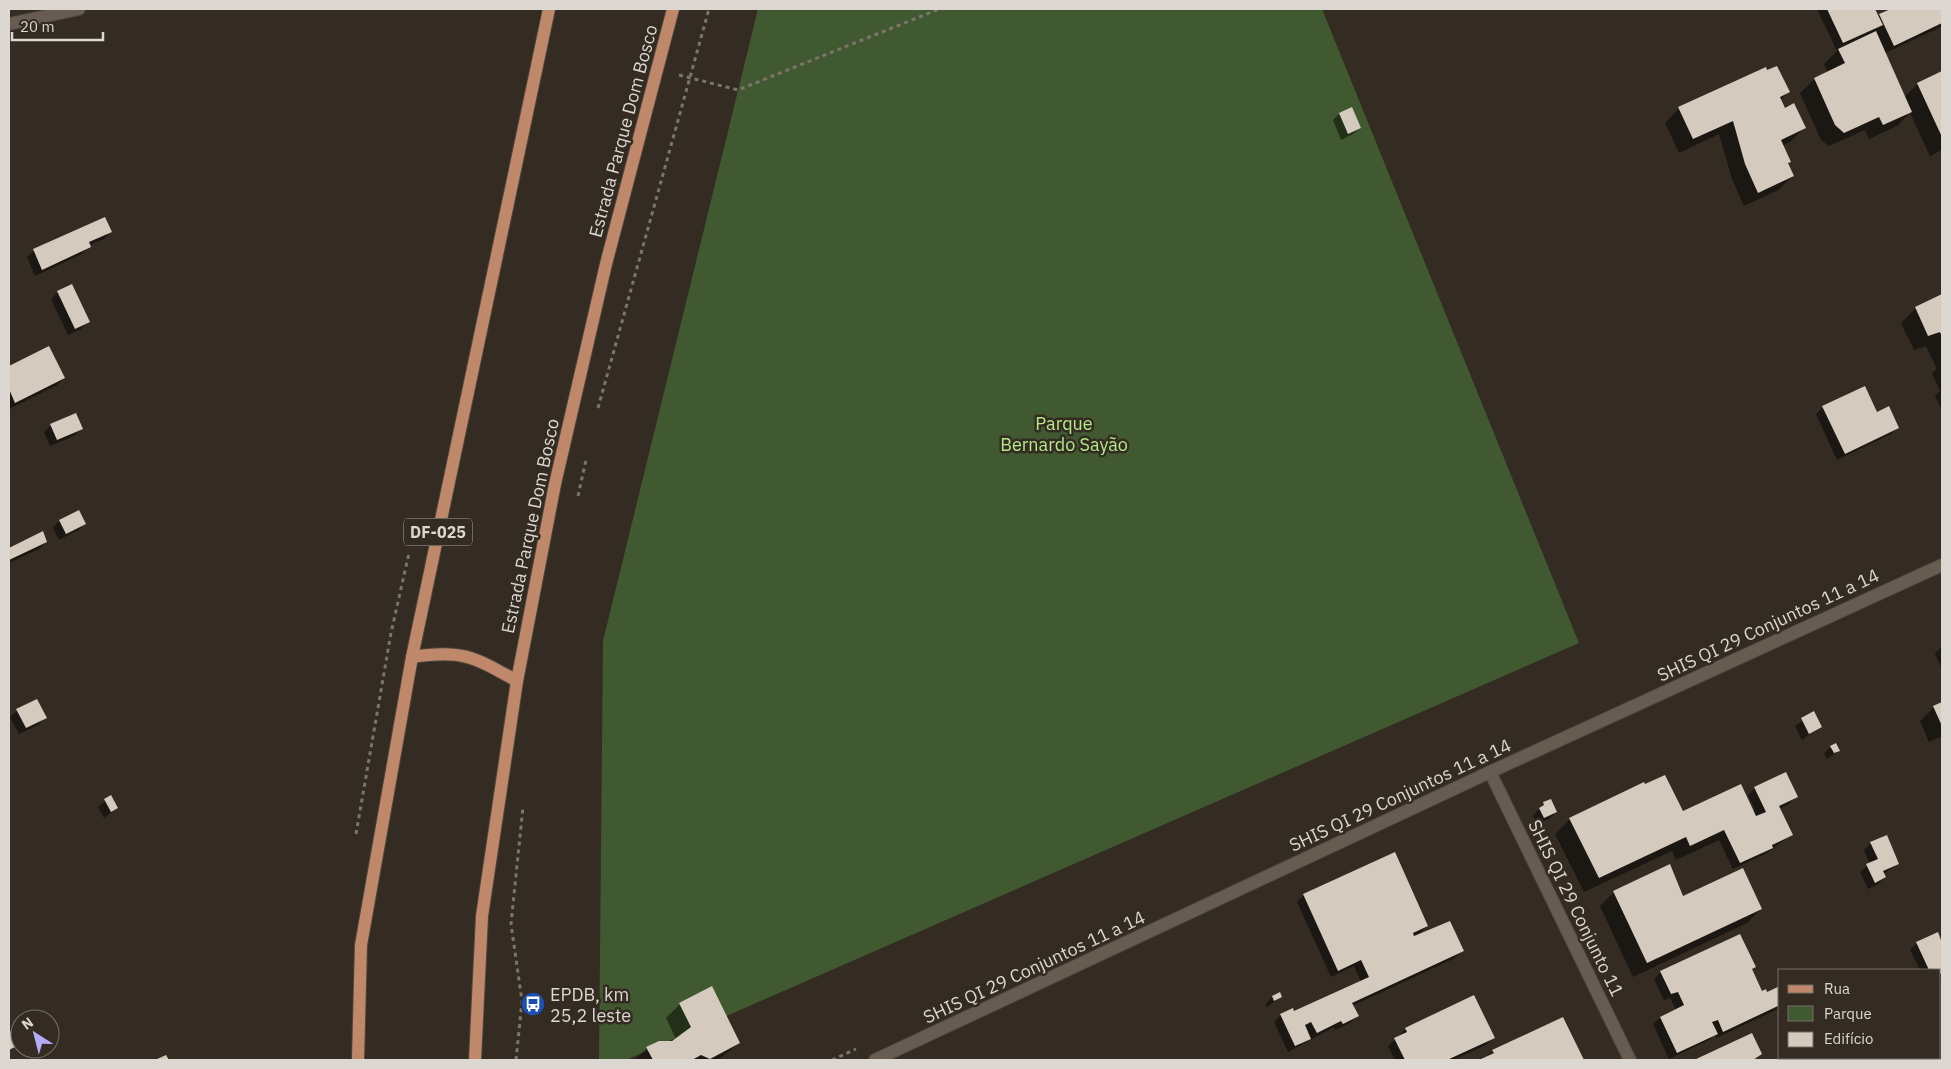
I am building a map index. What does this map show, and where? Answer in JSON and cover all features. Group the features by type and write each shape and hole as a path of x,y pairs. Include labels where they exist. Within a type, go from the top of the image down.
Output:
{"main road":[{"name":"DF-025","path":"358,1060 361,945 412,657 548,9"},
{"name":"Estrada Parque Dom Bosco","path":"474,1060 482,916 516,681 555,484 606,264 672,9"},
{"path":"412,657 456,653 481,661 516,681"}],"street":[{"path":"9,24 79,9"},
{"name":"SHIS QI 29 Conjuntos 11 a 14","path":"875,1060 1490,772 1942,565"},
{"name":"SHIS QI 29 Conjunto 11","path":"1490,772 1630,1060"}],"path":[{"path":"596,413 649,216 690,78 708,9"},
{"path":"656,71 738,90 940,9"},
{"path":"577,498 588,451"},
{"path":"516,1060 522,1001 511,924 523,806"}],"green space":[{"name":"Parque Bernardo Sayão","path":"758,9 1322,9 1579,643 626,1060 599,1060 603,641"}],"building":[{"path":"1827,9 1875,9 1883,25 1843,43"},
{"path":"1891,9 1942,9 1942,23 1894,46 1879,14"},
{"path":"1876,31 1912,112 1883,125 1879,117 1844,133 1835,125 1814,78 1845,63 1838,49"},
{"path":"1777,66 1790,92 1780,97 1785,108 1794,103 1806,128 1781,140 1791,162 1788,163 1794,176 1758,193 1745,164 1733,121 1693,139 1678,107 1766,67 1767,70"},
{"path":"1942,71 1942,137 1917,83"},
{"path":"1352,107 1361,128 1348,134 1339,113"},
{"path":"105,217 112,232 89,242 91,247 42,270 33,249"},
{"path":"72,284 90,322 75,329 57,291"},
{"path":"1942,294 1942,337 1940,332 1928,336 1915,307"},
{"path":"49,346 65,378 15,403 9,389 9,366"},
{"path":"1865,386 1877,412 1889,406 1899,428 1845,454 1822,406"},
{"path":"76,413 83,429 57,440 50,424"},
{"path":"79,510 86,524 66,534 59,520"},
{"path":"43,531 47,542 9,560 9,548"},
{"path":"37,699 47,718 26,728 16,709"},
{"path":"1942,702 1942,726 1933,706"},
{"path":"1814,711 1822,727 1809,734 1801,718"},
{"path":"1836,743 1840,751 1834,753 1830,746"},
{"path":"1786,772 1798,797 1779,806 1793,835 1772,845 1773,848 1740,863 1724,830 1690,846 1686,837 1599,878 1569,818 1644,782 1645,784 1665,775 1683,811 1741,784 1756,816 1766,812 1754,787"},
{"path":"111,795 118,808 111,812 104,799"},
{"path":"1551,799 1557,812 1544,818 1539,808 1544,805 1543,802"},
{"path":"1887,835 1899,864 1883,871 1886,877 1875,883 1866,864 1878,859 1870,842"},
{"path":"1395,852 1428,926 1413,933 1414,936 1450,921 1464,951 1352,1003 1359,1016 1343,1024 1341,1021 1317,1033 1311,1022 1305,1025 1311,1039 1295,1046 1280,1014 1293,1008 1294,1011 1369,977 1361,960 1338,971 1303,894"},
{"path":"1670,864 1683,896 1743,868 1762,909 1647,963 1613,891"},
{"path":"1938,932 1942,943 1942,973 1941,969 1929,969 1916,942"},
{"path":"1740,934 1756,967 1752,969 1762,991 1766,989 1767,992 1778,987 1778,1006 1723,1032 1718,1020 1712,1022 1718,1034 1677,1053 1660,1017 1684,1005 1678,992 1671,994 1660,971"},
{"path":"712,986 740,1043 710,1059 701,1055 692,1060 653,1060 646,1047 659,1041 672,1041 691,1027 679,1003"},
{"path":"1280,992 1282,997 1274,1001 1272,996"},
{"path":"1474,995 1495,1038 1447,1060 1405,1060 1394,1038 1407,1032 1405,1028"},
{"path":"1563,1017 1584,1060 1479,1060 1494,1053 1492,1050"},
{"path":"9,1028 10,1050 9,1050"},
{"path":"1752,1033 1762,1054 1753,1060 1694,1060"},
{"path":"166,1055 169,1060 155,1060"}],"place":[{"name":"EPDB, km 25,2 leste","path":"533,1004"}]}
